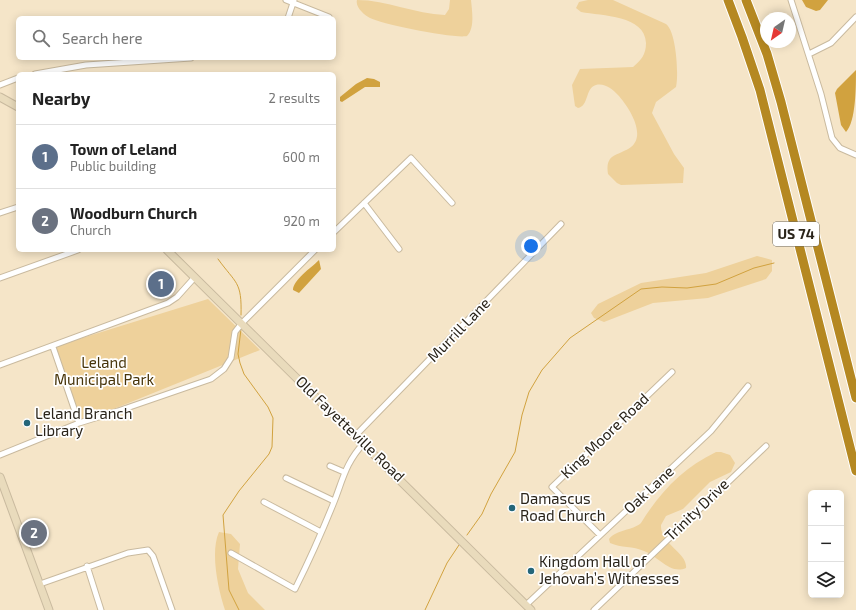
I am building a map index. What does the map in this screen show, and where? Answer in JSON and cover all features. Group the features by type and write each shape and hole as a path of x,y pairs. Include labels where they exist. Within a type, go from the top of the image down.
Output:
{"highway":[{"name":"US 74","path":"728,0 760,90 856,471"},
{"name":"US 74","path":"748,0 781,102 856,398"}],"street":[{"path":"286,0 294,1 328,16"},
{"path":"791,0 809,54 832,138 840,148 856,155"},
{"path":"289,16 294,1"},
{"path":"809,54 831,43 856,17"},
{"path":"46,72 86,65 161,60"},
{"path":"0,85 16,79"},
{"path":"0,97 16,106"},
{"path":"336,230 411,158 452,203"},
{"path":"364,203 399,249"},
{"path":"0,213 16,208"},
{"name":"Murrill Lane","path":"356,435 561,224"},
{"path":"0,278 72,252"},
{"name":"Old Fayetteville Road","path":"169,252 529,607"},
{"path":"0,455 79,423 118,412 211,379 224,369 231,358 235,332 242,323 313,252"},
{"path":"0,365 53,347 168,303 177,297 195,278"},
{"path":"53,347 79,423"},
{"name":"King Moore Road","path":"600,535 552,487 672,372"},
{"name":"Oak Lane","path":"529,607 600,535 711,431 748,386"},
{"path":"231,553 296,589 334,501 344,472 355,453 364,443"},
{"name":"Trinity Drive","path":"594,610 766,446"},
{"path":"330,466 344,472"},
{"path":"0,477 2,487 49,610"},
{"path":"286,478 334,501"},
{"path":"264,502 321,532"},
{"path":"40,584 87,566 128,553 148,550 152,556 172,610"},
{"path":"87,566 101,610"}],"green space":[{"path":"357,0 379,2 423,12 445,15 449,9 450,0 471,0 472,24 470,33 467,36 448,35 377,21 365,15 360,10 357,5"},
{"path":"588,0 613,0 666,24 669,28 676,53 676,87 656,102 652,113 674,154 684,168 683,183 621,185 608,174 609,160 631,147 635,141 637,128 634,120 631,113 618,95 611,89 602,85 596,85 593,87 590,90 584,104 578,108 575,106 572,85 580,69 633,67 642,57 645,51 646,43 644,34 631,22 611,16 581,12 576,8 579,2"},
{"path":"757,256 772,260 772,271 766,279 708,298 653,303 604,322 594,318 591,313 598,304 641,283 706,273"},
{"name":"Leland Municipal Park","path":"208,299 260,350 79,423 53,347"},
{"path":"716,452 730,455 735,463 731,472 710,482 683,509 666,516 661,525 665,538 683,558 686,568 675,569 669,567 644,551 610,543 609,539 616,533 637,526 641,523 664,491 683,473 704,458"},
{"path":"219,532 231,534 240,544 238,569 248,593 265,610 225,610 220,592 215,560 216,540"}],"shaded area":[{"path":"802,0 828,0 820,10 816,11 806,7"},
{"path":"856,70 854,112 846,132 841,125 835,93 837,89"},
{"path":"367,78 380,82 380,87 365,87 342,102 340,101 340,97 356,84"},
{"path":"319,260 321,269 299,293 293,290 299,278"}],"waterway":[{"path":"218,259 237,284 240,295 241,315"},
{"path":"467,535 482,514 491,494 515,452 522,415 529,392 542,370 570,338 641,289 662,287 687,288 716,284 754,268 774,263"},
{"path":"239,610 229,590 223,515 239,491 269,454 272,447 273,418 268,407 244,374 240,363 238,354 241,329"},
{"path":"425,610 447,563 459,545"}],"place":[{"name":"Town of Leland","path":"161,284"},
{"name":"Leland Branch Library","path":"27,423"},
{"name":"Damascus Road Church","path":"512,508"},
{"name":"Woodburn Church","path":"34,533"},
{"name":"Kingdom Hall of Jehovah’s Witnesses","path":"531,571"}]}
